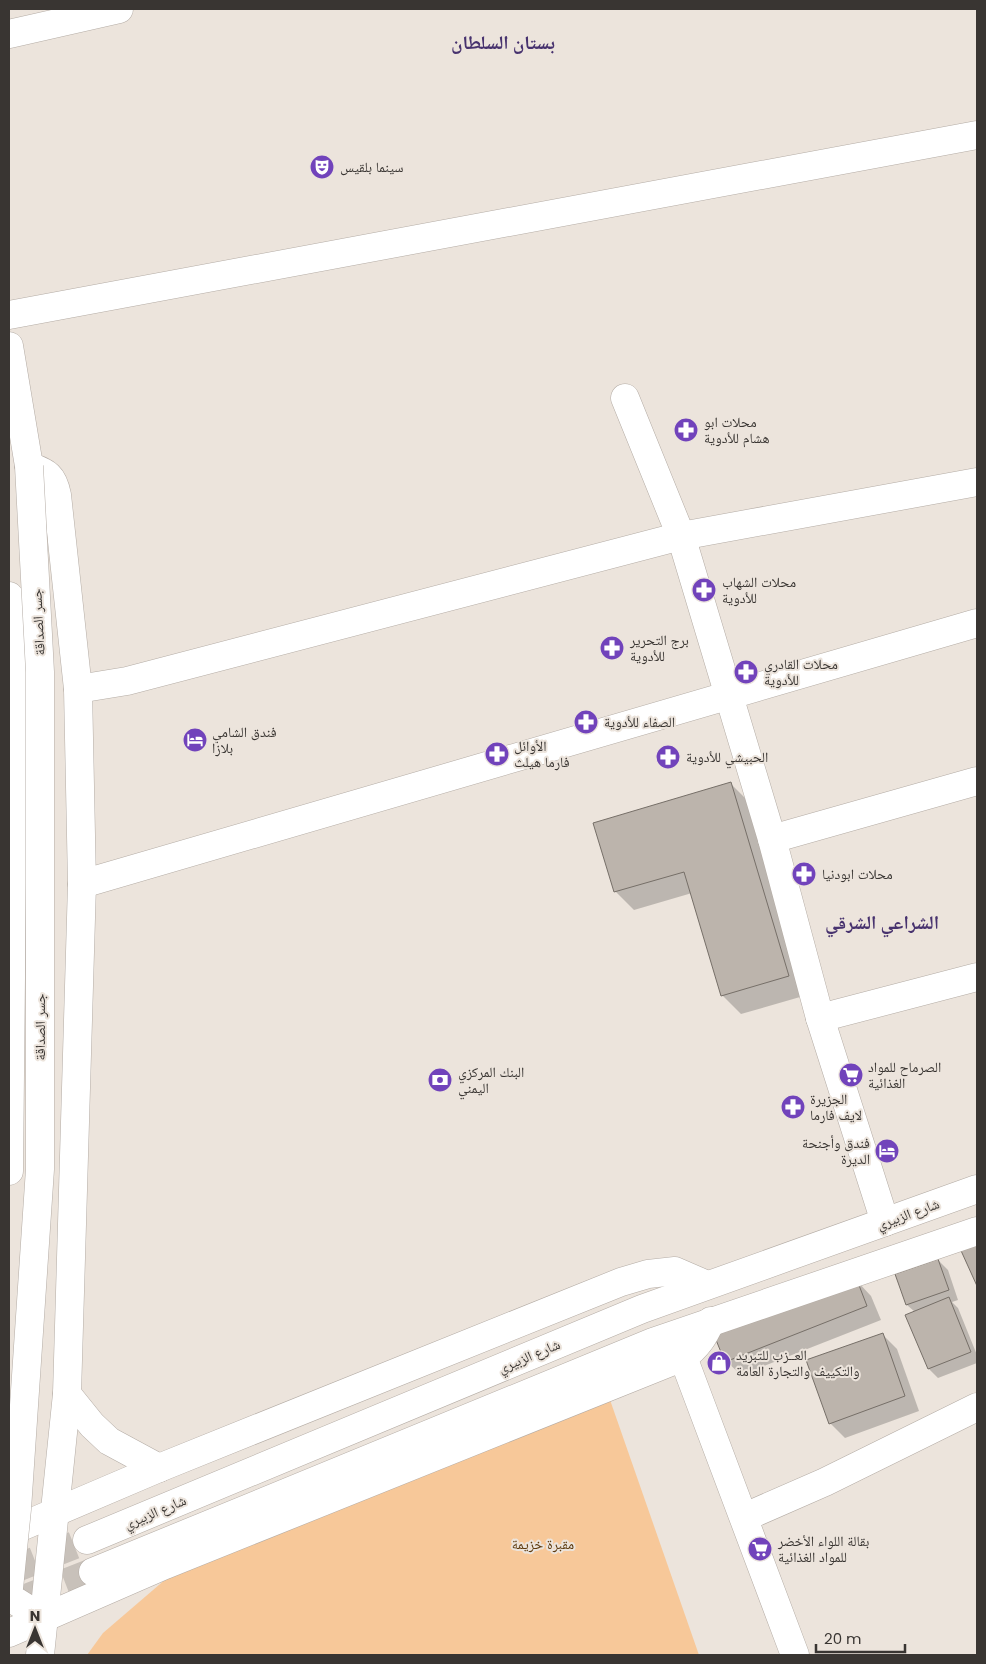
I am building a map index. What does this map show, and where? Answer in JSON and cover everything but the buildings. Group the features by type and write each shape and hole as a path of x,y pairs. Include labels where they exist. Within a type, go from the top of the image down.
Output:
{"main road":[{"path":"9,34 119,9"},
{"path":"9,315 977,135"},
{"name":"جسر الصداقة","path":"9,346 29,466 40,672 40,1169 17,1509 9,1588"},
{"path":"625,398 681,536 772,839 820,1018 884,1222"},
{"path":"29,466 45,472 54,481 78,689 82,884 67,1394 40,1655"},
{"path":"78,689 127,682 681,536 977,482"},
{"name":"جسر الصداقة","path":"9,596 14,690 9,1171"},
{"path":"82,884 977,622"},
{"path":"772,839 977,781"},
{"path":"820,1018 977,977"},
{"name":"شارع الزبيري","path":"86,1540 705,1284 977,1189"},
{"path":"93,1572 653,1342 977,1231"},
{"path":"9,1532 159,1468 621,1282 648,1274 675,1271 705,1284"},
{"path":"9,1633 165,1565 683,1357 703,1339 712,1321"},
{"path":"683,1357 795,1655"},
{"path":"67,1394 92,1425 109,1441 159,1468"},
{"path":"745,1518 825,1482 977,1407"},
{"path":"9,1571 54,1512"},
{"path":"9,1596 44,1619"}],"green space":[{"name":"مقبرة خزيمة","path":"609,1397 699,1655 87,1655 103,1633 174,1572"}],"tunnel":[{"path":"9,1571 87,1540"},
{"path":"26,1598 93,1572"}],"place":[{"name":"سينما بلقيس","path":"322,167"},
{"name":"محلات ابو هشام للأدوية","path":"686,430"},
{"name":"محلات الشهاب للأدوية","path":"704,590"},
{"name":"برج التحرير للأدوية","path":"612,648"},
{"name":"محلات القادري للأدوية","path":"746,672"},
{"name":"الصفاء للأدوية","path":"586,722"},
{"name":"فندق الشامي بلازا","path":"195,740"},
{"name":"الأوائل فارما هيلث","path":"497,754"},
{"name":"الحبيشي للأدوية","path":"668,757"},
{"name":"محلات ابودنيا","path":"804,874"},
{"name":"الصرماح للمواد الغذائية","path":"851,1075"},
{"name":"البنك المركزي اليمني","path":"440,1080"},
{"name":"الجزيرة لايف فارما","path":"793,1107"},
{"name":"فندق وأجنحة الديرة","path":"887,1151"},
{"name":"العــزب للتبريد والتكييف والتجارة العامة","path":"719,1363"},
{"name":"بقالة اللواء الأخضر للمواد الغذائية","path":"760,1549"}],"district":[{"name":"بستان السلطان","path":"503,42"},
{"name":"الشراعي الشرقي","path":"882,922"}]}
